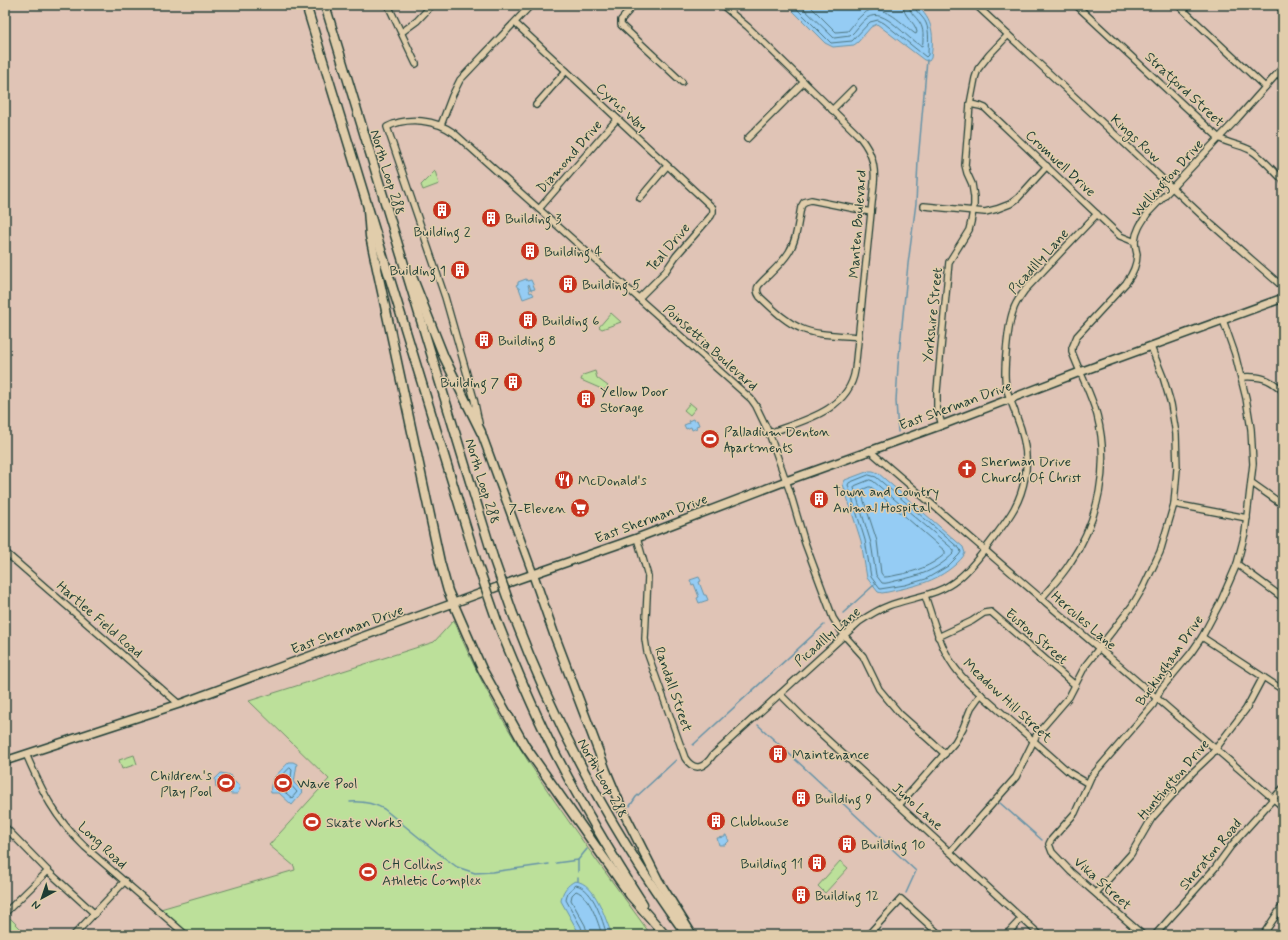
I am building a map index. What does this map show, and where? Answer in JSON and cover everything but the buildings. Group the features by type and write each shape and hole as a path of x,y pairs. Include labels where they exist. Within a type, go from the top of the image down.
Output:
{"highway":[{"path":"306,5 477,563 497,621 531,702 562,766 605,844 643,904 665,935"},
{"name":"North Loop 288","path":"325,5 493,557 513,614 547,697 584,773 630,851 655,890 687,935"},
{"path":"368,210 370,236 440,562 448,591 482,669 525,746 630,895 665,935"},
{"path":"391,223 444,356 481,432"},
{"path":"532,574 606,771 622,809 658,880 692,935"}],"main road":[{"name":"East Sherman Drive","path":"5,761 178,704 454,604 532,574 637,538 869,450 942,425 1080,372 1283,298"},
{"name":"North Loop 288","path":"481,432 532,574"}],"street":[{"path":"388,5 416,64"},
{"path":"402,32 417,21 432,5"},
{"path":"441,125 460,80 531,5"},
{"path":"634,5 620,23 626,31 682,82"},
{"name":"Manten Boulevard","path":"722,5 748,27 862,140 871,156 875,172 854,377 848,389 839,401 825,412 769,433"},
{"name":"Kings Row","path":"976,5 1211,224 1283,287"},
{"name":"Stratford Street","path":"1076,5 1219,138 1252,151 1283,179"},
{"path":"1178,5 1265,87"},
{"path":"1278,5 1283,10"},
{"name":"Cyrus Way","path":"514,23 667,166 710,204 713,210"},
{"name":"Yorkshire Street","path":"942,425 937,408 937,391 949,262 969,230 972,222 974,197 972,184 965,165 970,104 978,69 988,55 1008,35"},
{"name":"Wellington Drive","path":"1041,598 1066,569 1086,536 1093,519 1100,487 1102,455 1097,416 1072,352 1077,336 1131,277 1134,271 1137,255 1135,242 1140,225 1148,213 1283,68"},
{"path":"536,105 566,71"},
{"path":"747,139 804,82"},
{"path":"832,110 853,89"},
{"name":"Cromwell Drive","path":"970,104 985,108 1120,236 1135,242"},
{"name":"Diamond Drive","path":"539,209 617,119"},
{"name":"Poinsettia Boulevard","path":"387,127 398,123 416,121 430,122 441,125 454,133 746,393 756,406 769,433 786,481 805,543 830,612 844,635 859,651 875,682 900,714 945,754"},
{"name":"North Loop 288","path":"387,127 445,297 474,398 481,432"},
{"path":"640,198 667,166"},
{"path":"924,206 985,212 997,210 1010,204 1022,194 1047,166"},
{"path":"859,337 816,333 800,328 787,320 760,297 757,289 758,285 782,262 789,252 794,239 801,206 804,202 811,200 871,212"},
{"name":"Teal Drive","path":"639,298 665,272 676,256 711,216 713,210"},
{"name":"Picadilly Lane","path":"700,766 706,764 713,754 859,622 877,611 889,606 925,596 948,586 971,568 1005,525 1019,501 1025,476 1026,453 1024,437 1010,399 1005,378 1009,325 1012,311 1025,290 1097,214"},
{"name":"Buckingham Drive","path":"1050,847 1051,840 1075,812 1087,783 1098,768 1153,705 1161,689 1191,653 1202,637 1220,603 1237,564 1245,533 1252,483 1253,464 1251,429 1242,377 1223,320"},
{"path":"950,852 1016,777 1033,740 1069,697 1085,666 1132,606 1144,586 1160,552 1174,504 1177,469 1175,424 1171,404 1163,377 1151,347"},
{"path":"1242,377 1255,376 1270,380 1283,391"},
{"name":"Hercules Lane","path":"869,450 1283,807"},
{"path":"1252,483 1283,504"},
{"path":"1174,504 1247,518"},
{"name":"Randall Street","path":"637,538 648,576 645,639 649,659 685,758 692,765 700,766"},
{"name":"Hartlee Field Road","path":"5,552 178,704"},
{"path":"1237,564 1283,598"},
{"name":"Meadow Hill Street","path":"925,596 938,637 952,665 968,683 1070,773 1087,783"},
{"name":"Euston Street","path":"938,637 972,621 984,612 991,612 1076,685"},
{"path":"1202,637 1283,690"},
{"name":"Huntington Drive","path":"1096,893 1131,854 1154,816 1215,749 1246,709 1263,677"},
{"name":"Juno Lane","path":"780,694 806,720 1040,935"},
{"path":"899,805 945,754 959,735 971,708 981,694"},
{"name":"Long Road","path":"26,754 43,792 59,818 81,843 186,935"},
{"name":"Sheraton Road","path":"1156,935 1215,868 1231,846 1283,788"},
{"path":"5,827 48,871 95,914"},
{"name":"Vika Street","path":"1050,847 1052,852 1071,872 1142,935"},
{"path":"5,913 48,871"},
{"path":"74,935 124,881"},
{"path":"868,935 900,899 940,935"},
{"path":"1263,935 1283,905"},
{"path":"1006,935 1022,918"}],"green space":[{"path":"435,171 439,184 423,190 421,185"},
{"path":"611,313 621,322 602,329 599,327"},
{"path":"595,371 597,378 608,386 604,390 581,380 583,375"},
{"path":"690,403 696,408 690,415 684,410"},
{"path":"454,620 473,663 494,704 543,784 651,935 186,935 157,910 295,870 294,866 269,845 329,779 249,701 434,642"},
{"path":"134,755 137,764 122,769 119,760"},
{"path":"840,861 848,868 825,893 818,886"},
{"path":"9,917 27,935 5,935 5,920"}],"water":[{"path":"787,5 916,5 926,17 931,29 931,58 929,61 924,60 877,24 871,27 854,45 833,47 825,43"},
{"path":"526,279 527,281 531,280 535,289 531,290 529,284 530,293 532,292 534,295 523,299 519,288 516,285 518,282"},
{"path":"693,419 694,421 697,420 699,425 696,426 697,428 692,430 691,427 686,429 684,425"},
{"path":"869,471 878,473 963,547 965,553 955,565 939,576 923,583 888,592 878,592 867,578 861,541 843,484 845,480"},
{"path":"699,577 701,581 699,582 704,595 706,595 708,600 699,603 697,598 699,597 694,584 692,585 690,580"},
{"name":"Wave Pool","path":"289,762 297,764 294,783 303,792 292,805 279,793 271,793 271,784 273,780"},
{"name":"Children's Play Pool","path":"221,773 230,775 233,781 239,785 240,789 237,794 231,794 216,787 215,779"},
{"path":"725,835 729,841 725,845 719,845 717,838 725,837"},
{"path":"575,881 582,883 589,888 594,895 603,911 612,935 580,935 561,901 565,889"}],"waterway":[{"path":"898,432 896,401 898,366 908,264 916,203 918,161 927,60"},
{"path":"843,613 874,585"},
{"path":"693,745 824,625"},
{"path":"758,725 916,871 906,893"},
{"path":"630,806 636,797 676,760"},
{"path":"350,802 368,803 384,809 457,867 475,873 549,864"},
{"path":"1000,803 1042,840"},
{"path":"556,863 578,860 587,849"},
{"path":"578,860 578,872"}],"place":[{"name":"Building 2","path":"442,210"},
{"name":"Building 3","path":"491,218"},
{"name":"Building 4","path":"530,251"},
{"name":"Building 1","path":"460,270"},
{"name":"Building 5","path":"568,284"},
{"name":"Building 6","path":"528,320"},
{"name":"Building 8","path":"484,340"},
{"name":"Building 7","path":"513,382"},
{"name":"Yellow Door Storage","path":"586,399"},
{"name":"Palladium Denton Apartments","path":"710,439"},
{"name":"Sherman Drive Church Of Christ","path":"967,469"},
{"name":"McDonald's","path":"564,480"},
{"name":"Town and Country Animal Hospital","path":"819,499"},
{"name":"7-Eleven","path":"580,508"},
{"name":"Maintenance","path":"778,754"},
{"name":"Children's Play Pool","path":"226,783"},
{"name":"Wave Pool","path":"283,783"},
{"name":"Building 9","path":"801,798"},
{"name":"Clubhouse","path":"716,821"},
{"name":"Skate Works","path":"312,822"},
{"name":"Building 10","path":"847,844"},
{"name":"Building 11","path":"817,863"},
{"name":"CH Collins Athletic Complex","path":"368,872"},
{"name":"Building 12","path":"801,895"}]}
